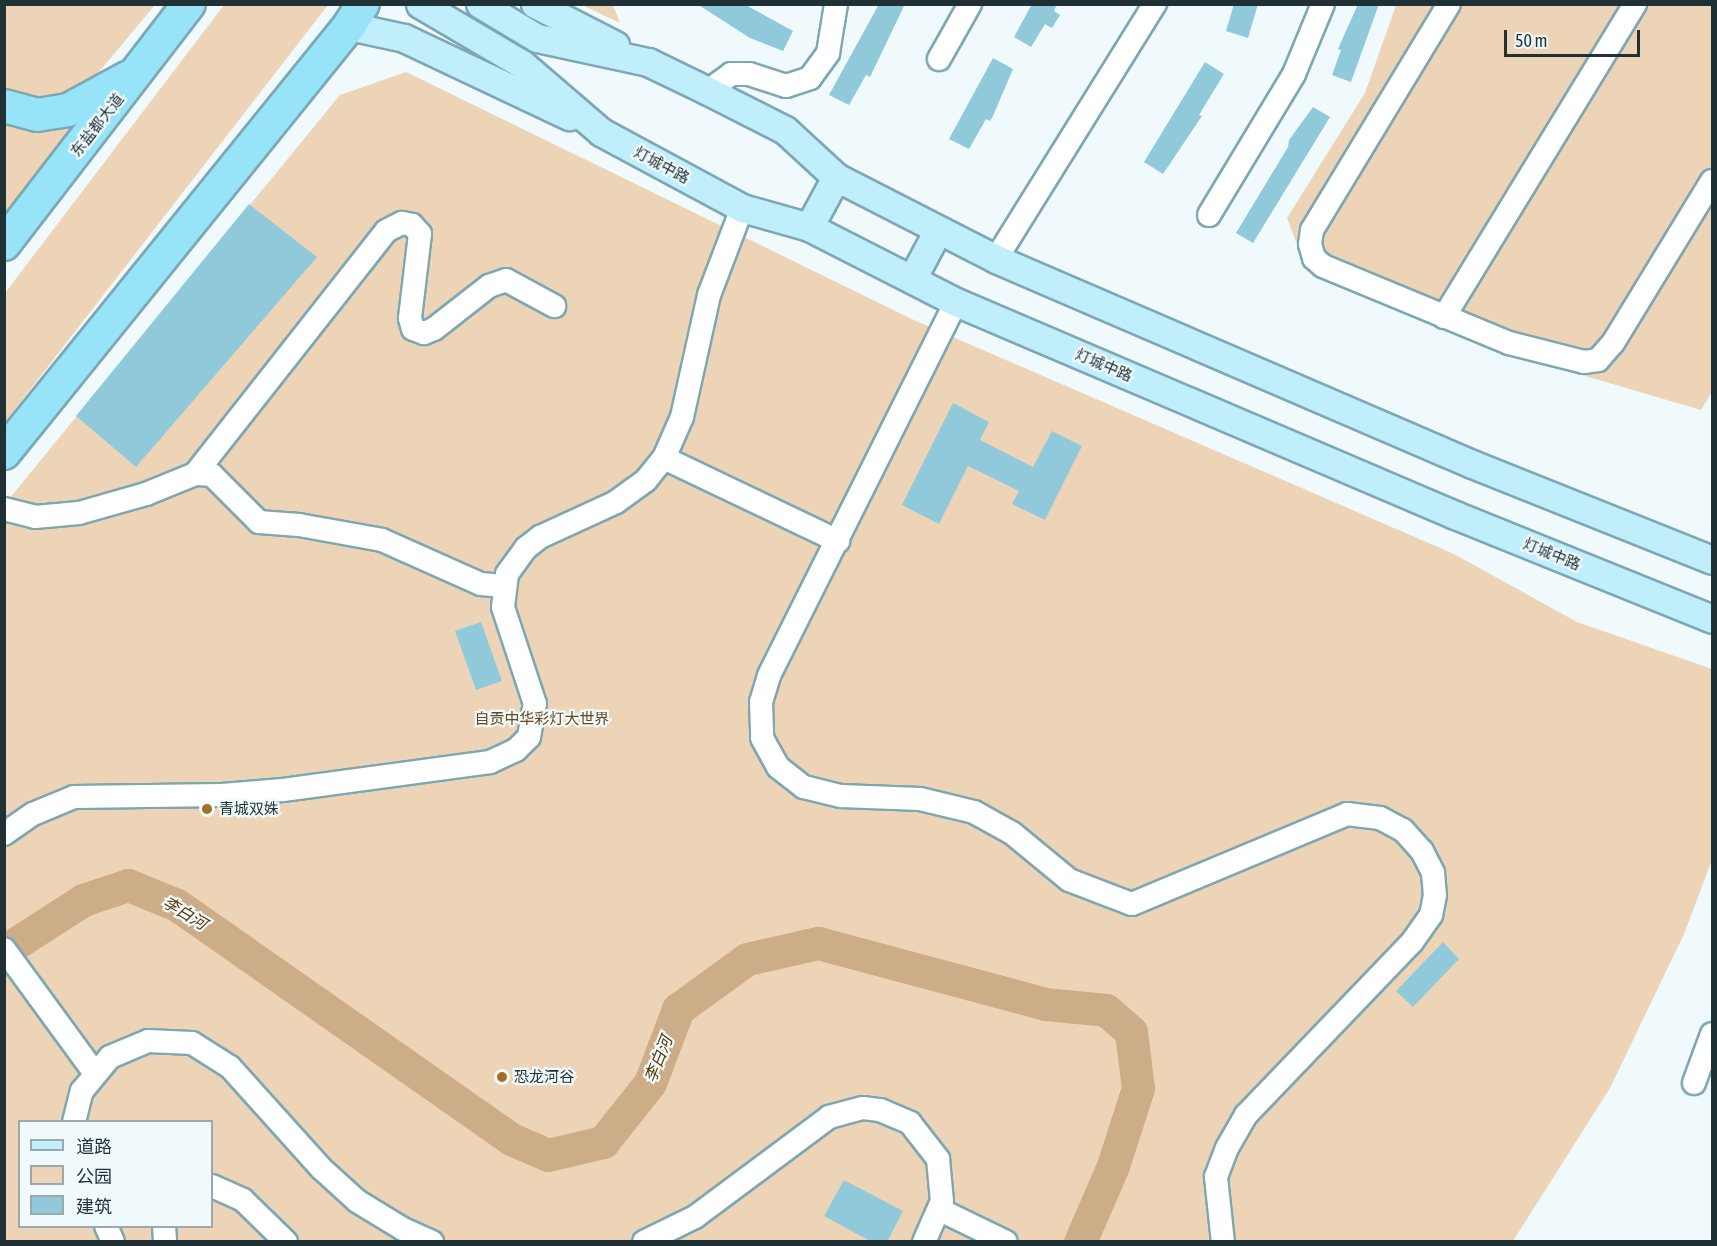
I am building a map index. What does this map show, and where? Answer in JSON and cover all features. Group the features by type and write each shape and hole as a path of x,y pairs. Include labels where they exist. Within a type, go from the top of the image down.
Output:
{"highway":[{"name":"东盐都大道","path":"4,244 139,72 189,4"},
{"path":"4,453 356,15"},
{"path":"4,106 37,115 68,110 139,72"}],"main road":[{"name":"灯城中路","path":"420,4 522,64 601,132 742,208 809,227 956,302 1455,515 1713,619"},
{"path":"480,4 537,38 648,62"},
{"path":"535,4 785,130 836,177 996,259 1472,464 1713,560"},
{"path":"356,15 601,132"},
{"path":"809,227 836,177"},
{"path":"912,279 938,231"}],"street":[{"path":"708,91 731,74 749,74 786,86 810,78 821,65 832,41 836,4"},
{"path":"939,59 970,4"},
{"path":"996,259 1155,4"},
{"path":"1209,215 1294,74 1323,4"},
{"path":"1449,4 1321,213 1310,244 1314,258 1332,270 1509,343 1584,362 1598,360 1613,344 1713,181"},
{"path":"1444,317 1635,4"},
{"path":"4,834 33,814 74,796 222,795 283,790 476,765 505,757 529,736 535,704 506,619 504,586 514,561 540,537 616,502 646,480 664,458 682,417 709,295 742,208"},
{"path":"195,474 386,231 402,223 412,225 420,234 410,318 413,328 424,333 434,329 489,286 506,280 554,306"},
{"path":"956,302 769,676 761,702 762,738 778,767 804,787 841,796 920,799 974,812 1012,833 1069,880 1132,904 1347,814 1380,819 1403,830 1422,851 1433,873 1435,895 1431,915 1412,942 1246,1115 1227,1148 1216,1177 1223,1242"},
{"path":"664,458 838,541"},
{"path":"4,509 35,518 79,513 146,494 195,474 212,475 259,522 299,525 382,540 481,584 504,586"},
{"path":"4,950 94,1072"},
{"path":"1694,1083 1713,1034"},
{"path":"75,1120 82,1091 94,1072 110,1057 148,1041 170,1039 207,1050 230,1067 340,1186 379,1215 432,1242"},
{"path":"644,1242 695,1217 829,1117 863,1108 888,1112 910,1122 930,1144 942,1172 940,1210 924,1242"},
{"path":"213,1186 243,1200 286,1242"},
{"path":"940,1210 1006,1242"},
{"path":"106,1228 113,1242"}],"green space":[{"path":"4,5 155,5 93,79 61,98 31,102 5,90"},
{"path":"224,5 328,5 5,422 5,293"},
{"path":"582,5 613,5 620,23"},
{"path":"1396,5 1712,5 1712,392 1701,410 1497,350 1306,269 1287,218 1365,93"},
{"name":"自贡中华彩灯大世界","path":"406,72 916,321 1454,554 1577,622 1712,669 1712,860 1684,934 1610,1088 1513,1241 5,1241 4,505 340,95"},
{"path":"5,119 74,124 5,213"}],"building":[{"path":"697,4 744,4 793,31 783,51 750,38"},
{"path":"879,4 905,4 870,77 866,75 849,105 829,95"},
{"path":"1032,4 1057,4 1054,11 1060,15 1052,28 1045,24 1031,47 1014,37"},
{"path":"1234,4 1258,4 1248,38 1226,31"},
{"path":"1358,4 1379,4 1351,82 1332,75 1341,50 1338,49"},
{"path":"993,58 1013,69 993,116 990,121 986,119 969,149 949,139"},
{"path":"1205,62 1224,74 1199,115 1202,116 1163,174 1144,162"},
{"path":"1313,107 1330,117 1253,243 1236,233 1288,147 1289,140"},
{"path":"249,204 317,257 136,467 76,416"},
{"path":"953,403 989,422 980,440 1033,467 1052,431 1082,446 1045,520 1012,504 1019,491 968,466 939,524 902,505"},
{"path":"481,622 502,681 476,690 455,631"},
{"path":"1443,942 1459,959 1413,1007 1396,991"},
{"path":"844,1180 903,1211 887,1242 872,1242 824,1216"}],"waterway":[{"name":"李白河","path":"4,951 83,900 128,885 177,905 511,1139 548,1155 603,1142 650,1083 678,1009 747,959 818,943 1045,1004 1106,1010 1131,1032 1138,1088 1113,1166 1080,1242"}],"place":[{"name":"青城双姝","path":"207,809"},
{"name":"恐龙河谷","path":"502,1077"}]}
